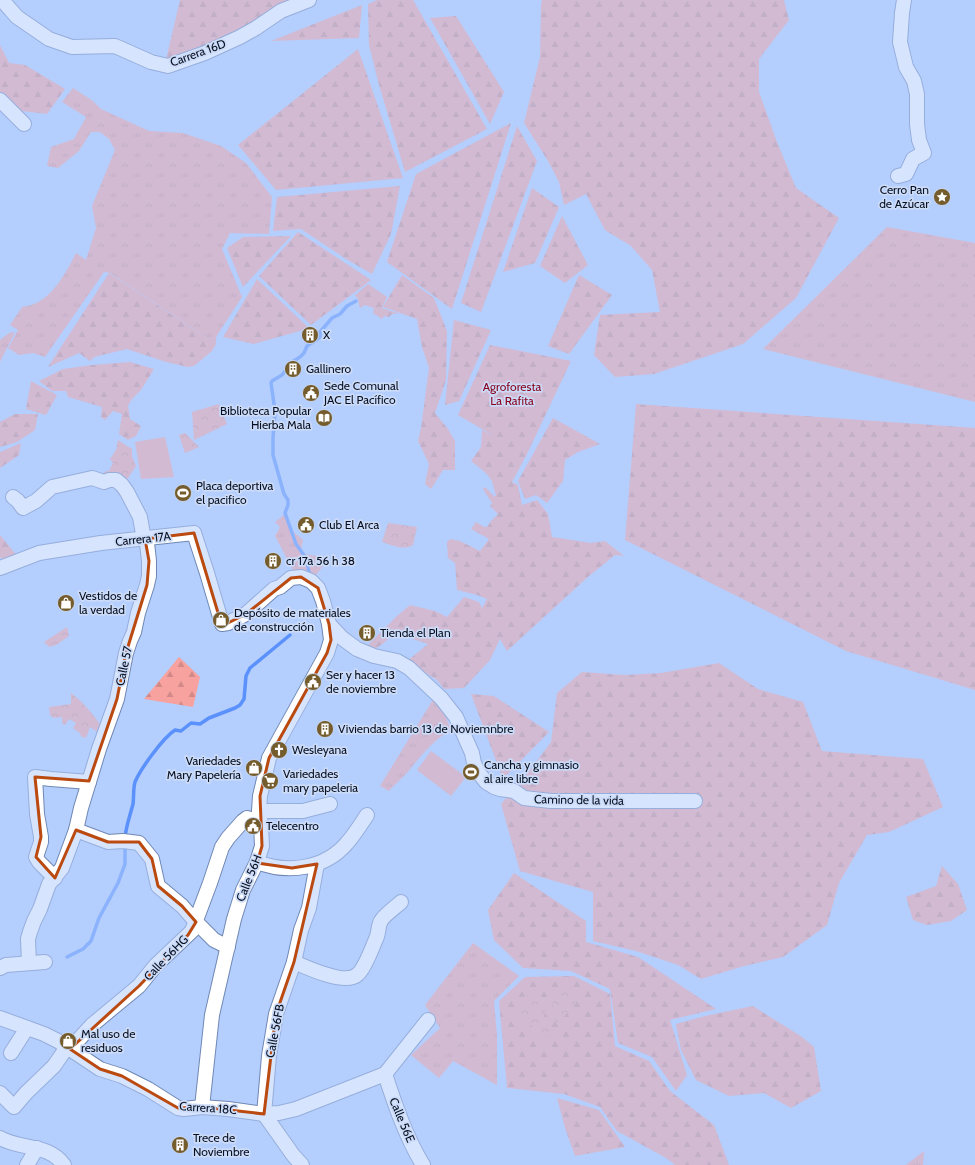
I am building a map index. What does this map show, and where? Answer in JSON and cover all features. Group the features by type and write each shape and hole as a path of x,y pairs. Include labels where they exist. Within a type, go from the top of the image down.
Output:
{"street":[{"name":"Carrera 16D","path":"2,0 16,17 50,40 72,47 115,46 150,62 168,66 205,53 240,37 281,11 309,0"},
{"path":"898,176 906,174 913,159 924,153 919,140 917,124 917,94 914,81 906,67 900,42 904,0"},
{"path":"0,100 24,124"},
{"name":"Calle 57","path":"13,497 23,508 36,501 52,487 92,478 104,482 116,480 124,487 135,505 140,517 143,534 147,543 149,561 149,576 147,585 138,613 134,632 126,653 117,699 99,749 80,808 76,830 62,868 49,884 30,932 28,940 29,963"},
{"name":"Carrera 17A","path":"0,568 39,553 101,543 194,533 208,573 222,624"},
{"name":"Calle 56H","path":"202,1107 212,1015 234,919 243,890 257,862 262,846 259,810 260,796 269,758 327,652 330,640 329,624 318,588 310,581 301,577 291,578 280,587 274,589 246,614 228,623 222,624"},
{"name":"Camino de la vida","path":"329,624 342,638 357,649 374,656 397,661 409,668 441,698 456,717 472,753 478,772 486,782 494,787 514,791 524,798 551,801 695,801"},
{"path":"55,878 36,857 41,842 41,837 37,814 35,777 89,782"},
{"path":"259,810 303,810 330,804"},
{"path":"257,862 264,865 292,868 305,868 317,864 334,855 347,844 367,815"},
{"name":"Calle 56HG","path":"0,1093 14,1107 92,1025 139,986 156,965 188,935 196,922 219,854 228,838 247,818 261,825"},
{"path":"76,830 108,842 139,842 152,859 158,886 182,906 214,940 228,947"},
{"name":"Calle 56FB","path":"264,1114 269,1056 276,1014 294,962 301,930 309,908 317,864"},
{"path":"294,962 330,976 349,979 354,977 359,974 367,961 378,935 380,921 401,902"},
{"path":"0,968 6,965 45,962"},
{"name":"Carrera 18C","path":"0,1018 44,1034 69,1048 100,1069 122,1076 148,1089 178,1108 184,1109 202,1107 264,1114 279,1113 385,1074"},
{"path":"385,1074 428,1020"},
{"path":"11,1053 27,1028"},
{"name":"Calle 56E","path":"385,1074 396,1107 423,1165"},
{"path":"264,1114 293,1155 302,1165"},
{"path":"0,1138 49,1152 64,1165"},
{"path":"27,1165 37,1148"}],"highlighted area":[{"path":"194,533 222,626 246,614 291,578 301,577 318,588 329,624 331,640 327,653 269,758 260,796 262,846 257,863 292,868 317,864 294,962 276,1014 264,1114 202,1107 178,1108 122,1076 100,1069 70,1049 139,986 188,935 196,922 182,906 158,886 152,859 139,842 108,842 76,830 55,878 36,857 41,837 35,777 89,781 117,699 126,653 147,585 149,561 145,539"}],"green space":[{"path":"180,0 288,0 222,41 166,60"},
{"path":"377,0 413,0 487,129 405,172 379,85 369,45 368,4"},
{"path":"542,0 784,0 789,20 759,59 759,92 796,188 839,218 796,298 743,344 654,374 615,377 594,355 600,315 660,312 652,270 631,246 605,230 586,194 564,205 559,182 548,161 524,123 540,57"},
{"path":"362,5 359,38 271,41"},
{"path":"456,16 504,92 490,124 430,18"},
{"path":"0,45 9,63 25,65 65,89 47,114 13,110 0,93"},
{"path":"358,49 403,178 276,190 238,145"},
{"path":"73,88 93,101 101,109 149,131 183,133 221,146 246,163 272,197 269,234 230,233 222,249 242,297 216,337 216,344 110,273 104,272 45,357 33,353 19,355 8,348 18,330 10,325 22,307 32,305 40,301 55,288 76,253 86,260 96,228 92,206 115,150 109,139 100,132 91,132 79,151 58,168 47,166 51,147 74,139 86,117 62,102"},
{"path":"511,123 452,309 387,262 416,174"},
{"path":"517,126 537,161 481,312 461,303"},
{"path":"400,186 391,234 372,274 346,259 301,229 273,231 277,197"},
{"path":"532,188 559,207 535,263 503,272"},
{"path":"562,216 588,265 565,283 540,266"},
{"path":"887,227 975,243 975,402 763,349"},
{"path":"298,232 371,280 311,325 259,276"},
{"path":"291,236 243,287 227,248 243,237"},
{"path":"109,273 216,344 212,351 194,366 188,367 166,362 127,349 94,357 90,361 79,353 48,367"},
{"path":"402,275 434,298 447,331 446,380 435,413 448,429 455,441 455,470 443,470 431,489 425,484 429,464 418,441 429,368 422,347 417,319 383,307"},
{"path":"579,275 612,295 569,354 548,346"},
{"path":"257,279 310,328 254,344 223,337"},
{"path":"368,284 387,297 382,308 399,314 392,314 389,317 384,316 382,319 373,313 374,308 365,305 360,308 358,299 355,295"},
{"path":"454,320 491,330 459,401 445,405"},
{"path":"15,332 0,362 0,340 9,333"},
{"name":"Agroforesta La Rafita","path":"490,345 571,361 527,454 512,482 518,485 522,505 537,500 548,514 552,537 591,543 605,541 624,556 615,555 589,576 507,651 500,639 490,660 464,688 444,689 437,680 407,661 428,644 395,633 378,647 374,649 364,649 410,605 435,611 447,617 464,597 479,602 482,608 487,599 457,590 455,563 448,558 447,542 450,539 460,541 480,551 489,539 471,529 476,522 484,527 487,527 498,514 490,506 492,503 483,489 485,487 494,496 496,496 492,481 486,473 471,461 481,447 482,430 494,436 458,415"},
{"path":"130,362 154,369 141,390 132,399 128,406 130,419 141,426 136,436 128,440 119,434 122,414 113,411 105,420 101,417 102,407 68,397 66,391 52,391 39,381 63,369"},
{"path":"31,381 57,395 46,415 26,409"},
{"path":"219,404 227,424 194,440 192,412"},
{"path":"636,404 975,428 975,690 846,651 625,540"},
{"path":"15,414 38,414 35,430 17,442 0,447 0,422"},
{"path":"553,418 600,444 578,452 565,460 563,481 547,503 536,495 525,499 518,481"},
{"path":"185,433 199,447 185,453 179,435"},
{"path":"165,437 174,477 141,479 135,442"},
{"path":"118,440 132,449 132,456 136,466 124,484 101,478 104,472 109,471 113,463 110,459 116,450"},
{"path":"21,443 19,455 0,468 0,452"},
{"path":"287,513 290,529 303,540 300,553 326,558 316,575 294,572 275,536 280,527 275,522"},
{"path":"388,523 417,527 413,545 409,547 401,547 382,542"},
{"path":"0,535 18,557 4,561 0,557"},
{"path":"67,627 69,636 56,645 49,647 44,642"},
{"path":"179,657 200,677 193,707 144,699"},
{"path":"719,663 758,689 803,702 822,751 923,759 943,807 889,832 867,835 839,883 827,925 783,957 744,966 701,979 678,965 636,951 593,941 593,892 520,871 501,804 527,774 551,742 557,693 582,672 625,675 661,673"},
{"path":"71,693 88,709 103,728 99,733 90,727 86,738 80,736 81,734 73,728 76,723 69,719 65,725 62,723 62,717 54,718 50,715 49,707 71,704"},
{"path":"471,694 494,696 549,732 503,779"},
{"path":"434,698 446,713 451,730 437,739 389,791 380,786"},
{"path":"431,751 466,777 451,796 417,770"},
{"path":"942,866 958,884 967,910 951,921 927,925 913,920 906,897 936,886"},
{"path":"514,873 586,921 586,942 638,957 716,1009 670,1020 687,1075 676,1091 652,1057 618,1043 610,989 571,971 523,968 494,940 488,910"},
{"path":"473,943 519,976 494,1001 497,1035 497,1085 453,1061 439,1078 411,1055 440,1028 425,1005"},
{"path":"574,976 610,994 615,1046 649,1061 670,1091 714,1125 729,1165 675,1165 666,1158 617,1131 600,1107 564,1094 507,1088 499,1001 525,977"},
{"path":"579,989 575,1002 564,1017 561,1024 551,1018 553,1007 552,990"},
{"path":"528,994 541,997 546,1003 543,1026 552,1030 544,1039 533,1027 517,1018 517,1007"},
{"path":"753,1006 802,1037 814,1047 821,1091 791,1108 764,1093 729,1096 696,1080 681,1050 676,1024"},
{"path":"557,1098 599,1110 625,1147 575,1156 565,1128"},
{"path":"924,1151 923,1165 906,1165"}],"waterway":[{"path":"309,572 306,558 296,544 285,513 288,500 284,494 273,455 275,411 271,383 282,375 292,362 304,353 307,346 320,337 320,332 332,318 340,314 347,306 356,301"},
{"path":"125,838 133,804 135,782 142,769 159,746 175,730 181,731 191,723 200,724 209,718 240,705 244,699 246,676 250,668 290,635"},
{"path":"67,957 83,949 91,941 99,918 118,883 125,864 125,844"}],"place":[{"name":"Cerro Pan de Azúcar","path":"942,197"},
{"name":"X","path":"310,335"},
{"name":"Gallinero","path":"293,369"},
{"name":"Sede Comunal JAC El Pacífico","path":"311,393"},
{"name":"Biblioteca Popular Hierba Mala","path":"324,418"},
{"name":"Placa deportiva el pacifico","path":"183,493"},
{"name":"Club El Arca","path":"306,525"},
{"name":"cr 17a 56 h 38","path":"273,561"},
{"name":"Vestidos de la verdad","path":"66,603"},
{"name":"Depósito de materiales de construcción","path":"221,620"},
{"name":"Tienda el Plan","path":"367,633"},
{"name":"Ser y hacer 13 de noviembre","path":"313,682"},
{"name":"Viviendas barrio 13 de Noviemnbre","path":"325,729"},
{"name":"Wesleyana","path":"279,750"},
{"name":"Variedades Mary Papelería","path":"254,768"},
{"name":"Cancha y gimnasio al aire libre","path":"471,772"},
{"name":"Variedades mary papeleria","path":"270,781"},
{"name":"Telecentro","path":"253,826"},
{"name":"Mal uso de residuos","path":"68,1041"},
{"name":"Trece de Noviembre","path":"180,1145"}]}
